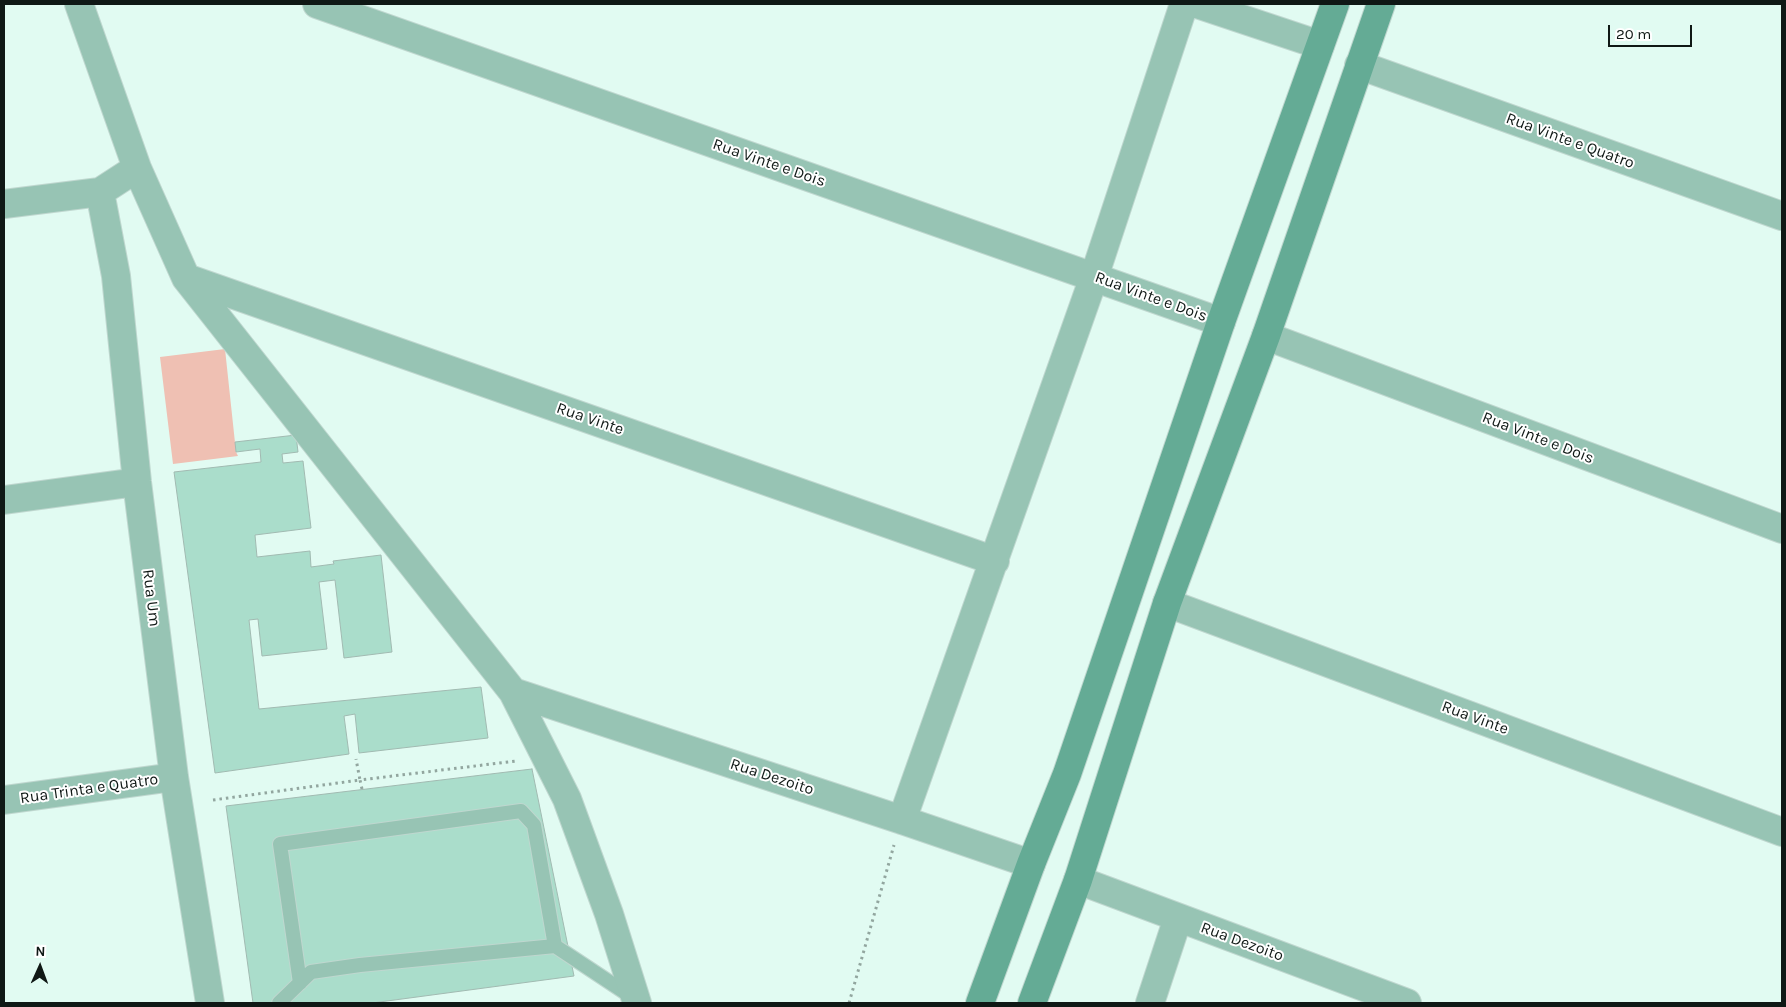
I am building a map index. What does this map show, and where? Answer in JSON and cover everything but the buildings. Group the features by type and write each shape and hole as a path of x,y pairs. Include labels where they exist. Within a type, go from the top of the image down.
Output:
{"street":[{"path":"79,4 137,168 186,278 513,692 567,799 609,914 637,1002"},
{"name":"Rua Vinte e Dois","path":"317,4 1221,322"},
{"path":"902,820 1094,277 1184,4"},
{"path":"1197,4 1320,45"},
{"path":"980,1003 1059,793 1221,322 1335,4"},
{"path":"1032,1003 1078,880 1167,603 1266,336 1358,65 1381,4"},
{"name":"Rua Vinte e Quatro","path":"1358,65 1782,216"},
{"path":"4,204 100,192 137,168"},
{"name":"Rua Um","path":"100,192 116,276 137,482 174,777 210,1003"},
{"name":"Rua Vinte","path":"186,278 995,561"},
{"name":"Rua Vinte e Dois","path":"1266,336 1782,529"},
{"path":"4,500 137,482"},
{"name":"Rua Vinte","path":"1167,603 1782,832"},
{"name":"Rua Dezoito","path":"513,692 1031,864"},
{"name":"Rua Trinta e Quatro","path":"4,800 174,777"},
{"path":"1059,793 1102,806"},
{"name":"Rua Dezoito","path":"1078,880 1407,1003"},
{"path":"1150,1003 1178,918"}],"lane":[{"path":"300,983 280,844 521,810 534,825 555,946"},
{"path":"279,1003 311,972 555,946 637,1002"}],"path":[{"path":"356,759 362,789"},
{"path":"213,800 521,760"},
{"path":"849,1003 902,820"}],"shaded area":[{"path":"225,349 236,452 238,456 173,464 160,357"}]}
